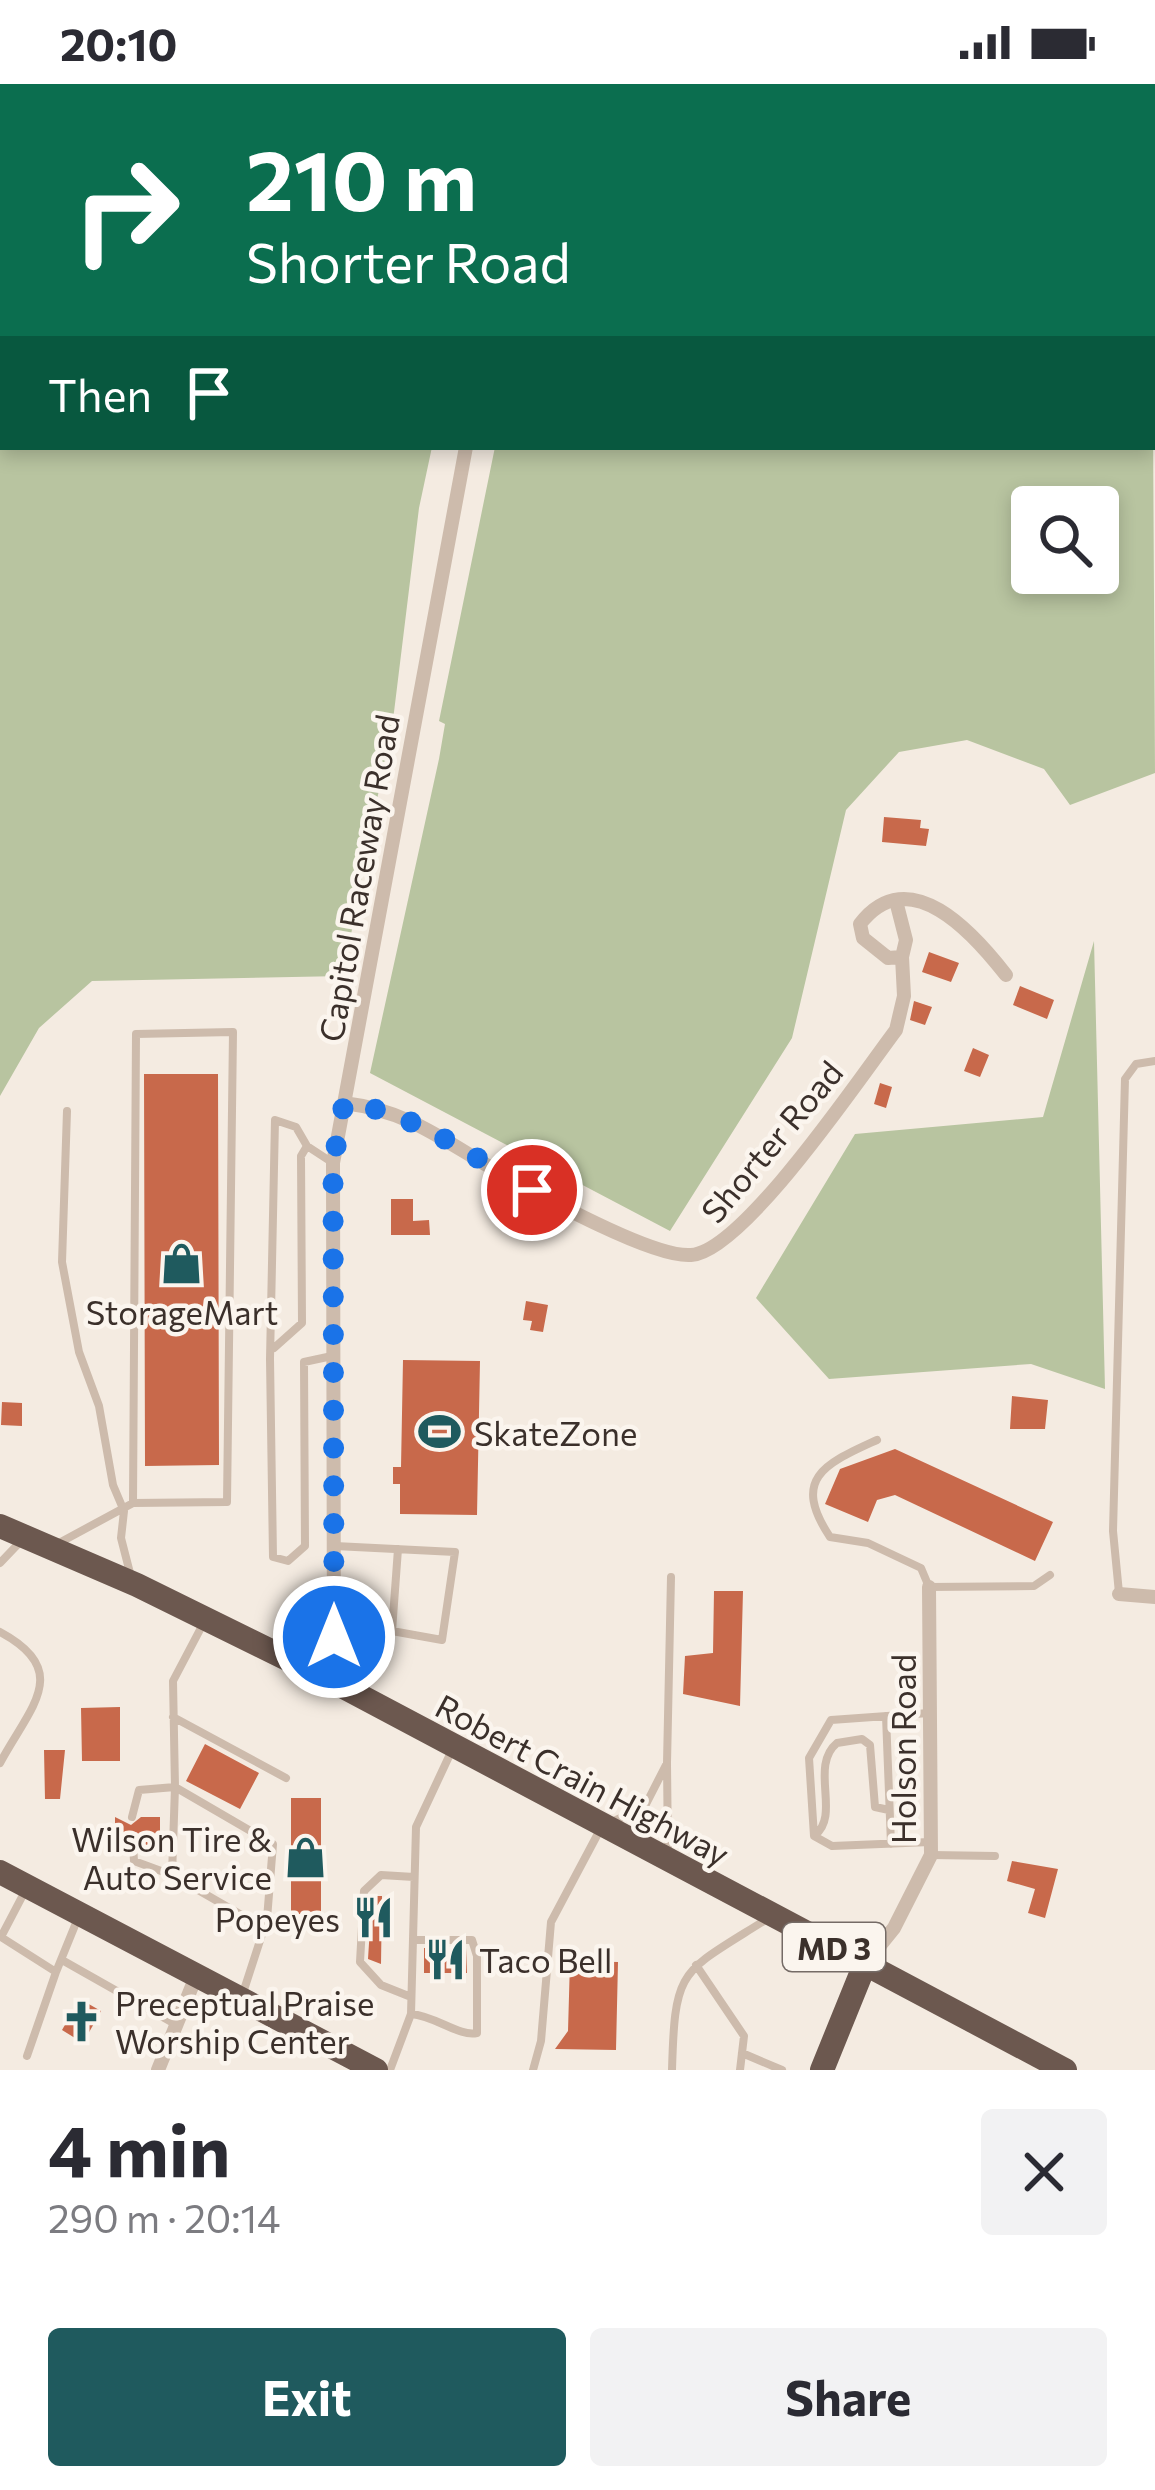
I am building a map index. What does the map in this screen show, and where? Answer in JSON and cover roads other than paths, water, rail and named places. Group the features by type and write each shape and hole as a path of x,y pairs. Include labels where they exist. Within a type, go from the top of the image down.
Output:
{"highway":[{"name":"Robert Crain Highway","path":"0,1526 206,1617 334,1682 452,1749 1065,2070"},
{"path":"0,1872 376,2070"},
{"path":"822,2070 865,1964"}],"street":[{"name":"Capitol Raceway Road","path":"334,1682 333,1163 465,450"},
{"name":"Shorter Road","path":"344,1103 386,1108 419,1122 565,1208 664,1251 688,1256 709,1252 746,1223 896,1030 904,996 906,940 896,901"},
{"path":"902,958 888,958 875,950 863,938 860,924 882,903 920,901 949,913 1006,975"},
{"name":"Holson Road","path":"865,1964 904,1912 931,1848 929,1587"},
{"path":"1119,1594 1155,1597"},
{"path":"158,2070 197,1974"}],"lane":[{"path":"52,1547 133,1503 227,1502 233,1032 136,1034 133,1503"},
{"path":"1119,1594 1113,1531 1125,1078 1136,1064 1155,1060"},
{"path":"67,1111 62,1262 79,1352 99,1406 113,1485 124,1511 124,1560 136,1585"},
{"path":"332,1356 304,1362 305,1546 288,1561 273,1557 275,1120 296,1126 307,1145 333,1163"},
{"path":"272,1349 302,1322 301,1156 307,1145"},
{"path":"878,1440 826,1463 815,1475 813,1505 830,1538 868,1543 921,1568 929,1587 1034,1586 1050,1575"},
{"path":"0,1562 26,1536"},
{"path":"333,1546 398,1549 455,1552 442,1640 392,1631 398,1549"},
{"path":"668,1861 671,1577"},
{"path":"172,1875 173,1682 206,1617"},
{"path":"0,1632 29,1648 42,1664 43,1684 0,1763"},
{"path":"814,1836 809,1758 831,1720 930,1713"},
{"path":"886,1716 891,1844"},
{"path":"173,1718 286,1778"},
{"path":"814,1836 824,1824 824,1762 837,1743 862,1739 870,1745 875,1807 890,1810"},
{"path":"390,2070 411,2014 416,1827 452,1749"},
{"path":"533,2070 541,2042 551,1922 602,1826 644,1808 667,1763"},
{"path":"131,1812 139,1790 175,1787 273,1844 264,1928 242,1997"},
{"path":"814,1836 832,1846 891,1844 995,1856"},
{"path":"133,1845 134,1862 172,1875 264,1928"},
{"path":"411,1997 381,1984 360,1962 360,1931 364,1891 381,1875 414,1876"},
{"path":"28,1886 1,1937 56,1972"},
{"path":"27,2056 80,1913"},
{"path":"671,2070 674,1995 696,1965 773,1916"},
{"path":"411,2014 437,2016 461,2034 477,2033 477,1956 472,1940 413,1940"},
{"path":"62,1960 176,2025"},
{"path":"696,1965 744,2036 740,2070"},
{"path":"742,2054 782,2070"}],"place":[{"name":"StorageMart","path":"182,1263"},
{"name":"SkateZone","path":"440,1432"},
{"name":"Wilson Tire & Auto Service","path":"306,1857"},
{"name":"Popeyes","path":"374,1918"},
{"name":"Taco Bell","path":"445,1959"},
{"name":"Preceptual Praise Worship Center","path":"81,2021"}]}
